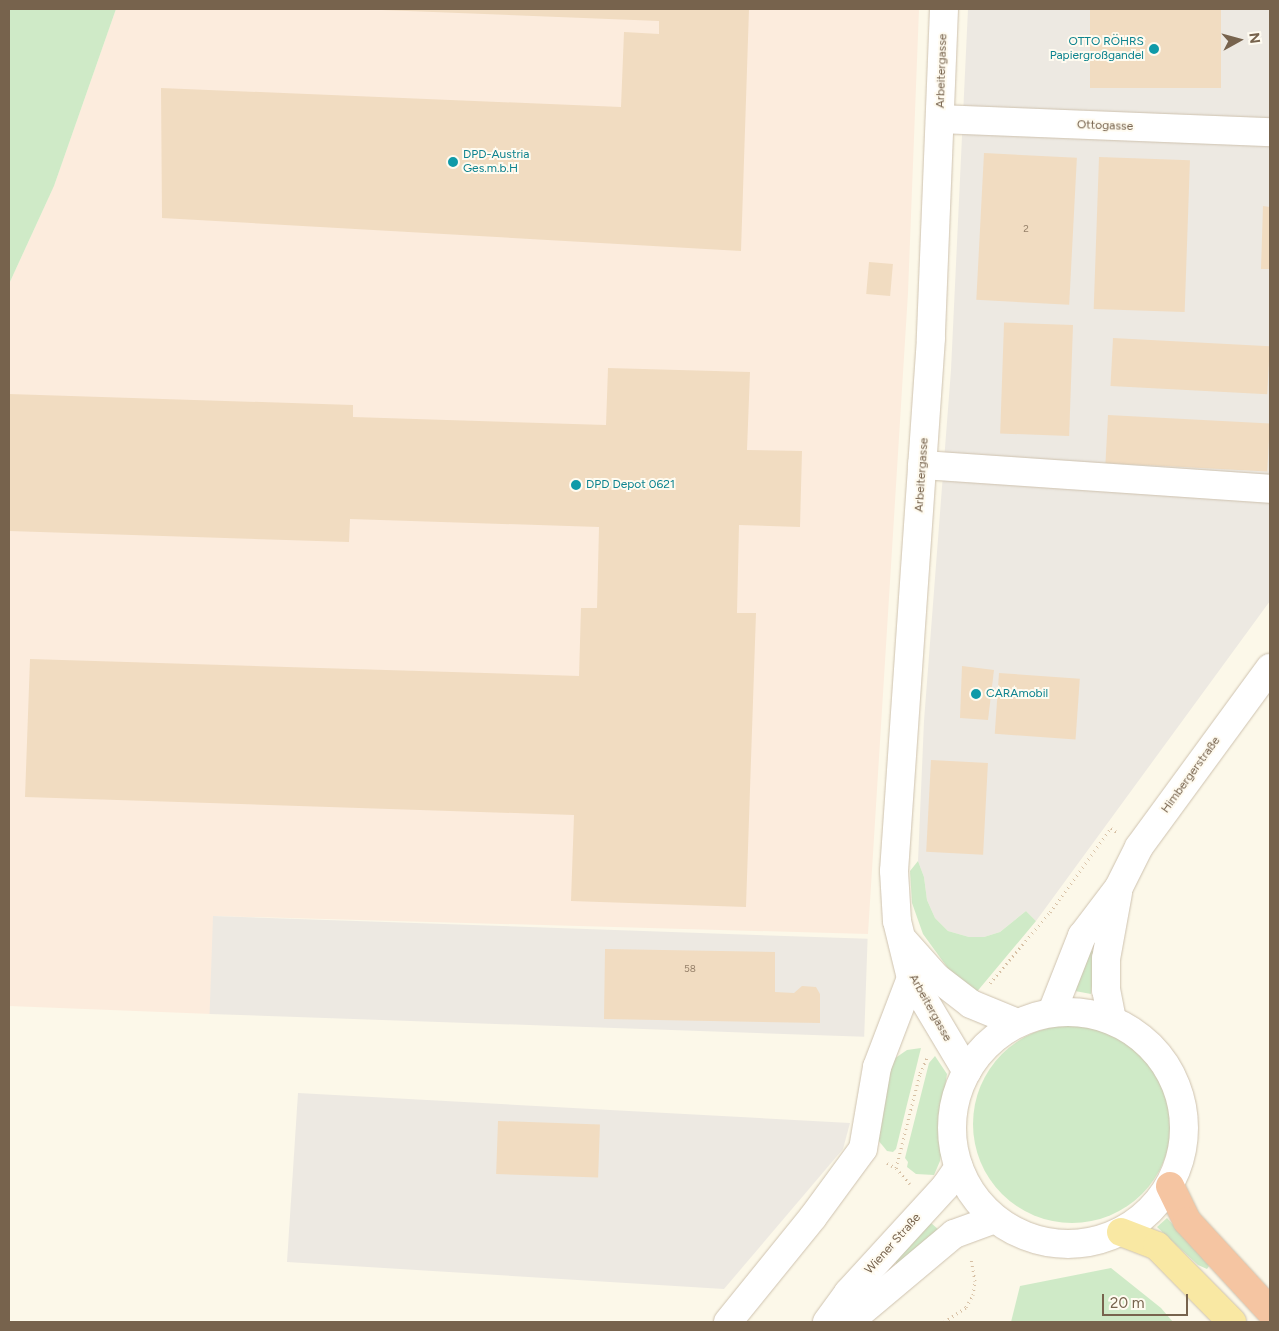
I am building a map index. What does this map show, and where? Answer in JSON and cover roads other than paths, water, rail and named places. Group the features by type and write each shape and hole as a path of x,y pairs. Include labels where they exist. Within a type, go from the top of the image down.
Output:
{"highway":[{"path":"1170,1186 1186,1221 1270,1311"}],"main road":[{"path":"1121,1232 1157,1246 1232,1322"}],"street":[{"name":"Arbeitergasse","path":"944,9 932,328 894,871 897,921 911,978 967,1072"},
{"name":"Ottogasse","path":"940,119 1270,132"},
{"path":"922,465 1270,490"},
{"name":"Himbergerstraße","path":"1052,1012 1082,936 1119,887 1139,847 1270,668"},
{"name":"Himbergerstraße","path":"1112,1020 1106,990 1106,959 1119,887"},
{"name":"Arbeitergasse","path":"903,940 936,977 971,1004 1017,1023"},
{"path":"728,1322 813,1217 863,1149 878,1067 911,978"},
{"path":"1052,1012 1080,1012 1112,1020 1141,1036 1163,1060 1179,1090 1185,1122 1182,1155 1170,1186 1149,1213 1121,1232 1096,1242 1070,1245 1052,1243 1018,1233 995,1219 973,1194 959,1167 953,1143 952,1118 957,1094 967,1072 981,1050 998,1035 1017,1023 1052,1012"},
{"name":"Wiener Straße","path":"827,1322 848,1293 945,1187 959,1167"},
{"path":"849,1322 954,1234 995,1219"}],"place":[{"name":"OTTO RÖHRS Papiergroßgandel","path":"1154,49"},
{"name":"DPD-Austria Ges.m.b.H","path":"453,162"},
{"name":"DPD Depot 0621","path":"576,485"},
{"name":"CARAmobil","path":"976,694"}]}
